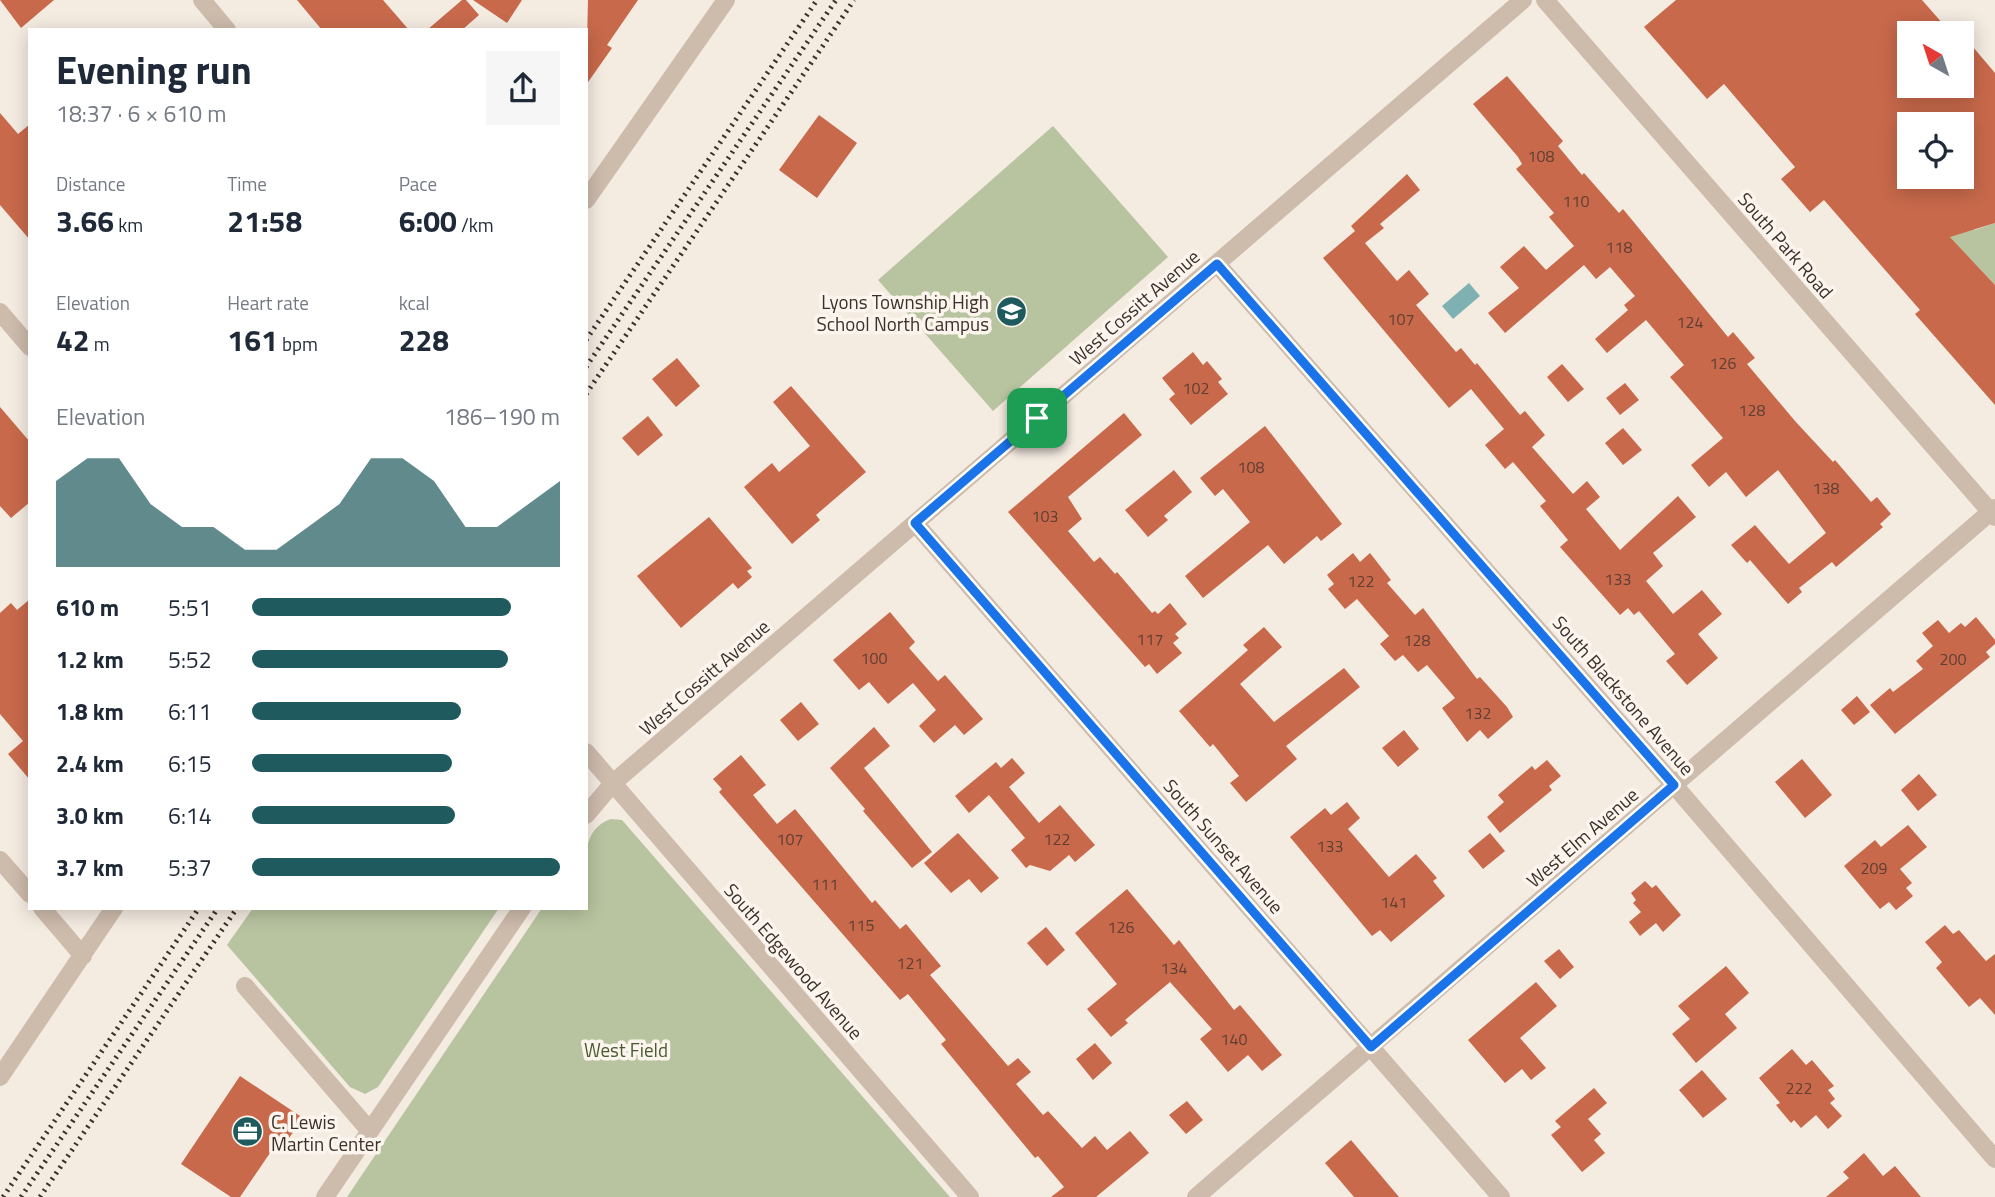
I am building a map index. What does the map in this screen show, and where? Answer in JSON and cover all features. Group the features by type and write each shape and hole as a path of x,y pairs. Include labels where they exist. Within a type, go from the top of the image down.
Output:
{"street":[{"path":"202,0 226,28"},
{"path":"588,197 726,0"},
{"name":"West Cossitt Avenue","path":"588,813 613,783 1523,0"},
{"name":"South Park Road","path":"1545,0 1993,513"},
{"name":"South Blackstone Avenue","path":"1217,264 1674,785 1995,1158"},
{"path":"0,312 28,344"},
{"name":"West Elm Avenue","path":"1196,1197 1993,513"},
{"name":"South Sunset Avenue","path":"915,523 1501,1197"},
{"name":"South Edgewood Avenue","path":"588,754 970,1197"},
{"path":"0,860 28,892"},
{"path":"44,910 83,956"},
{"path":"0,1077 113,910"},
{"path":"324,1197 521,910"},
{"path":"245,986 370,1131"}],"green space":[{"path":"1053,126 1168,257 993,411 878,280"},
{"path":"1995,223 1995,285 1946,233 1971,226 1975,230"},
{"name":"West Field","path":"611,819 622,820 950,1197 347,1197 541,910 588,910 588,844 592,833"},
{"path":"252,910 498,910 378,1087 365,1094 350,1087 227,945"}],"water":[{"path":"1469,283 1480,296 1453,319 1442,306"}],"building":[{"path":"0,0 54,0 21,28"},
{"path":"297,0 383,0 407,28 320,28"},
{"path":"462,0 466,0 479,15 464,28 429,28"},
{"path":"473,0 522,0 507,23"},
{"path":"588,0 638,0 607,45 612,48 588,82"},
{"path":"1676,0 1922,0 1940,21 1897,21 1897,98 1974,98 1974,48 1995,73 1995,223 1950,237 1995,285 1995,405 1915,314 1920,310 1824,200 1810,212 1781,179 1795,167 1724,84 1707,99 1644,27"},
{"path":"1507,76 1563,141 1558,146 1582,175 1584,173 1619,213 1623,209 1728,337 1733,332 1755,358 1747,364 1795,421 1833,462 1835,460 1871,502 1877,497 1891,514 1880,524 1883,527 1836,567 1832,562 1799,588 1802,592 1788,604 1750,560 1747,563 1731,545 1755,525 1789,564 1826,533 1778,470 1746,497 1726,472 1709,487 1691,465 1723,438 1670,377 1684,365 1646,320 1607,353 1595,339 1628,310 1624,305 1635,296 1610,267 1596,279 1584,265 1505,333 1488,313 1519,288 1500,267 1524,246 1546,270 1574,246 1549,217 1554,213 1516,169 1522,164 1518,157 1473,104"},
{"path":"0,113 18,134 28,126 28,238 0,205"},
{"path":"819,115 857,143 817,198 779,170"},
{"path":"1407,174 1420,190 1380,224 1384,228 1365,243 1397,281 1409,270 1429,294 1416,305 1456,352 1461,348 1520,415 1525,411 1545,435 1532,447 1573,494 1587,481 1600,497 1586,509 1620,550 1678,496 1696,517 1653,553 1663,566 1646,581 1673,614 1702,590 1722,614 1698,634 1718,658 1687,685 1666,661 1675,654 1639,611 1634,615 1628,608 1620,615 1560,547 1568,540 1540,506 1546,501 1513,462 1505,469 1485,445 1504,429 1471,389 1449,408 1323,258 1355,231 1364,242 1351,226"},
{"path":"1193,352 1203,365 1207,361 1222,379 1218,382 1228,394 1191,425 1169,399 1175,394 1162,378"},
{"path":"677,358 700,386 676,407 652,379"},
{"path":"1562,364 1584,389 1568,402 1547,377"},
{"path":"1625,383 1639,400 1620,415 1606,398"},
{"path":"791,386 866,472 816,515 820,520 792,544 744,487 772,463 779,472 810,446 773,402"},
{"path":"0,407 28,440 28,504 11,518 0,506"},
{"path":"1124,413 1142,435 1068,497 1082,519 1068,531 1094,562 1100,557 1115,574 1117,572 1152,613 1155,611 1158,614 1170,603 1187,624 1175,634 1179,638 1173,643 1182,653 1157,674 1149,664 1145,667 1008,512"},
{"path":"648,416 663,435 638,456 622,438"},
{"path":"1265,426 1342,524 1321,541 1317,536 1284,564 1268,545 1203,598 1185,576 1250,522 1223,489 1215,496 1200,478"},
{"path":"1623,428 1642,450 1623,465 1605,443"},
{"path":"1174,470 1192,492 1164,516 1168,520 1148,537 1125,510"},
{"path":"709,517 752,568 747,571 752,577 738,589 733,583 681,628 637,576"},
{"path":"1353,553 1360,562 1370,553 1391,580 1387,583 1415,615 1423,608 1477,679 1480,677 1507,707 1513,717 1488,739 1480,730 1467,742 1442,708 1455,698 1427,665 1418,672 1403,655 1395,661 1380,644 1389,636 1357,599 1345,609 1328,589 1334,584 1327,575"},
{"path":"28,601 28,778 8,754 23,741 0,714 0,613 11,603 17,610"},
{"path":"890,612 915,642 909,648 938,681 945,675 983,719 964,735 955,725 934,743 919,726 936,710 913,683 888,704 869,682 859,690 833,660"},
{"path":"1976,617 1995,640 1995,644 1986,652 1990,657 1895,734 1870,705 1890,688 1893,692 1923,669 1916,661 1933,646 1922,633 1938,620 1949,633 1961,623 1965,627"},
{"path":"1264,627 1282,647 1240,684 1274,722 1344,668 1360,687 1286,746 1297,759 1246,802 1230,783 1239,776 1213,744 1210,747 1179,711 1248,650 1243,645"},
{"path":"1857,696 1870,712 1854,725 1841,710"},
{"path":"801,702 819,724 798,741 780,720"},
{"path":"874,727 890,746 864,768 932,852 912,868 830,768"},
{"path":"1404,730 1419,749 1398,767 1382,748"},
{"path":"741,755 766,785 753,795 777,824 795,809 872,903 875,900 900,929 906,924 941,966 930,975 1008,1066 1018,1058 1031,1072 1016,1084 1043,1115 1048,1111 1082,1148 1095,1136 1107,1150 1130,1131 1149,1153 1096,1197 1051,1197 1064,1187 1038,1156 1035,1158 941,1044 946,1040 908,994 900,1000 719,792 722,789 713,779"},
{"path":"1012,758 1025,773 1009,787 1039,823 1060,805 1095,845 1075,862 1069,855 1050,871 1030,865 1026,868 1011,850 1025,838 989,795 969,813 955,796 996,762 1001,768"},
{"path":"1802,759 1832,795 1805,818 1775,782"},
{"path":"1547,760 1561,776 1549,786 1552,790 1500,833 1487,817 1504,802 1498,795 1532,766 1535,770"},
{"path":"1919,774 1937,795 1918,811 1901,790"},
{"path":"1347,802 1360,818 1348,829 1389,877 1416,854 1437,878 1433,881 1445,896 1391,942 1380,930 1372,936 1290,837 1325,808 1331,815"},
{"path":"1908,825 1927,847 1900,869 1912,883 1906,888 1913,896 1896,910 1889,902 1880,909 1844,866 1875,840 1881,847"},
{"path":"958,833 999,878 981,893 969,879 951,893 924,863"},
{"path":"1490,833 1505,851 1483,869 1468,851"},
{"path":"1645,881 1652,888 1656,885 1681,915 1663,932 1656,923 1640,936 1629,922 1641,912 1633,903 1636,900 1631,893"},
{"path":"1127,889 1174,945 1179,940 1234,1010 1240,1005 1282,1055 1262,1071 1248,1055 1228,1072 1200,1039 1212,1029 1170,982 1125,1020 1128,1023 1111,1037 1087,1009 1117,984 1075,933"},
{"path":"1945,925 1953,934 1959,930 1986,961 1995,954 1995,1015 1980,998 1969,1007 1936,968 1942,962 1925,942"},
{"path":"1046,927 1065,950 1047,966 1027,943"},
{"path":"1559,949 1574,967 1560,979 1544,961"},
{"path":"1726,966 1749,993 1725,1014 1737,1028 1696,1063 1672,1034 1690,1019 1678,1006"},
{"path":"1536,982 1557,1006 1520,1038 1546,1068 1531,1080 1522,1069 1505,1083 1468,1040"},
{"path":"1095,1043 1112,1063 1093,1080 1076,1059"},
{"path":"1792,1049 1806,1065 1812,1060 1834,1086 1828,1090 1835,1099 1830,1103 1842,1116 1828,1129 1816,1115 1801,1128 1794,1120 1791,1123 1776,1105 1780,1103 1759,1078"},
{"path":"1702,1070 1727,1099 1703,1118 1679,1090"},
{"name":"C. Lewis Martin Center","path":"240,1076 303,1118 280,1151 274,1147 240,1197 231,1197 181,1164"},
{"path":"1594,1088 1607,1103 1588,1119 1601,1134 1594,1140 1605,1153 1582,1172 1551,1135 1561,1127 1555,1121"},
{"path":"1187,1101 1203,1120 1186,1134 1169,1115"},
{"path":"1351,1140 1399,1197 1354,1197 1325,1163"},
{"path":"1864,1153 1883,1176 1895,1166 1921,1197 1826,1197 1849,1178 1843,1172"}],"railway":[{"path":"588,337 817,0"},
{"path":"588,364 836,0"},
{"path":"588,391 854,0"},
{"path":"3,1197 198,910"},
{"path":"21,1197 217,910"},
{"path":"40,1197 236,910"}],"place":[{"name":"Lyons Township High School North Campus","path":"1012,312"},
{"name":"C. Lewis Martin Center","path":"248,1132"}],"route":[{"path":"1217,264 1674,785 1371,1047 915,523 1037,418 1217,264"}]}
